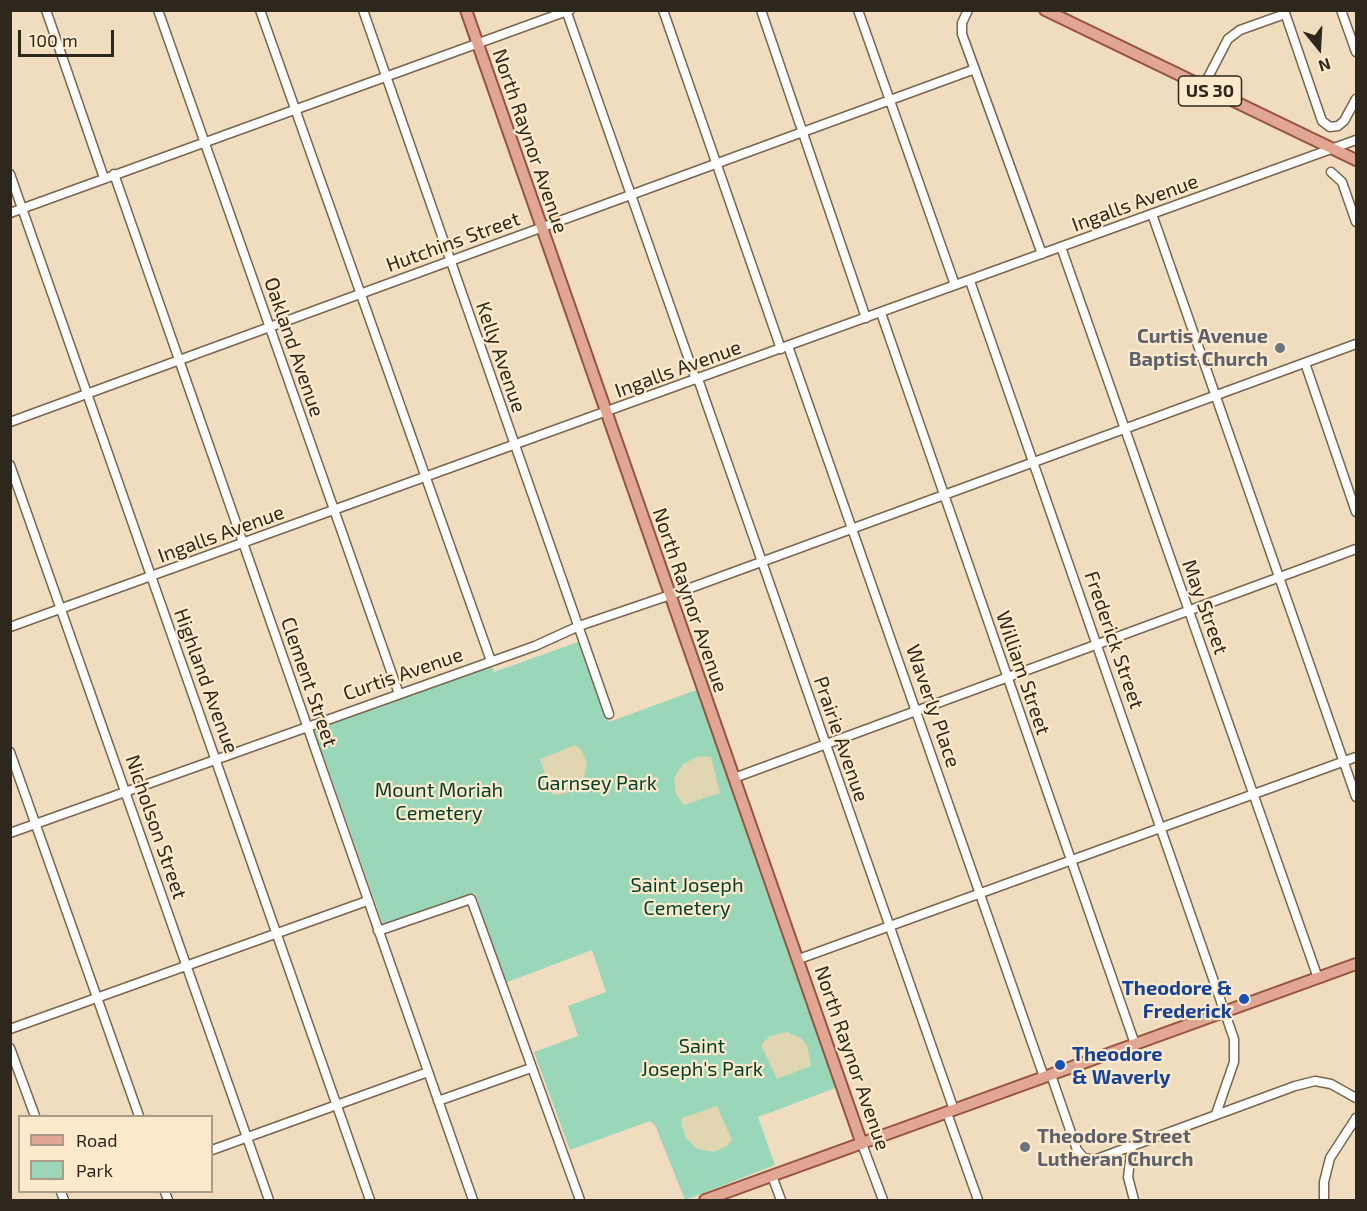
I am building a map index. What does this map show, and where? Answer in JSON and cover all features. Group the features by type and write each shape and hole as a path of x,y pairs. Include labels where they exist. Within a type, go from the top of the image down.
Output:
{"main road":[{"name":"North Raynor Avenue","path":"466,10 862,1144"},
{"name":"US 30","path":"1046,11 1356,160"},
{"path":"705,1200 1356,964"}],"street":[{"path":"46,10 104,178"},
{"name":"Oakland Avenue","path":"158,10 399,694"},
{"path":"260,10 424,478 491,661"},
{"name":"Kelly Avenue","path":"363,10 609,714"},
{"name":"Waverly Place","path":"663,10 917,710 980,894 1077,1150 1084,1158 1094,1160 1132,1146"},
{"path":"761,10 866,318"},
{"path":"858,10 955,285"},
{"path":"968,10 962,23 962,34 1042,254"},
{"path":"1341,10 1356,52"},
{"path":"10,213 568,11"},
{"name":"Prairie Avenue","path":"568,11 826,744 978,1200"},
{"path":"1203,87 1228,39 1240,30 1285,12 1322,121 1330,127 1338,126 1344,121 1356,99"},
{"name":"Hutchins Street","path":"10,422 975,69"},
{"name":"Ingalls Avenue","path":"10,627 1356,140"},
{"path":"1331,172 1342,182 1356,222"},
{"name":"Highland Avenue","path":"10,174 217,758 370,1200"},
{"name":"Clement Street","path":"114,174 473,1200"},
{"path":"1152,214 1356,796"},
{"name":"May Street","path":"1062,247 1318,978"},
{"name":"Frederick Street","path":"970,280 1234,1039 1234,1062 1216,1114"},
{"name":"William Street","path":"881,313 1135,1044"},
{"path":"671,594 1356,344"},
{"path":"1305,363 1356,512"},
{"name":"Nicholson Street","path":"10,465 269,1200"},
{"path":"734,778 1356,549"},
{"name":"Curtis Avenue","path":"10,833 307,725 535,646 579,626 671,594"},
{"path":"10,752 139,1115"},
{"path":"799,959 1356,757"},
{"path":"378,931 471,899 580,1200"},
{"path":"10,1029 367,901"},
{"path":"10,1048 35,1115"},
{"path":"438,1101 531,1068"},
{"path":"213,1150 428,1072"},
{"path":"1134,1200 1128,1177 1132,1146 1216,1114 1315,1081 1331,1084 1356,1098"},
{"path":"1324,1200 1324,1182 1330,1158 1356,1118"},
{"name":"North Raynor Avenue","path":"862,1144 883,1200"},
{"path":"772,1176 781,1200"}],"green space":[{"path":"581,641 609,722 699,689 838,1087 758,1117 775,1165 685,1200 655,1125 650,1121 570,1150 534,1052 578,1036 568,1006 606,992 592,950 505,983 475,893 384,927 314,729 492,666 494,672"}],"sand":[{"path":"575,745 581,749 587,763 584,779 573,791 558,795 552,794 540,759"},
{"path":"699,756 711,757 720,793 684,805 676,794 674,778 683,764"},
{"path":"787,1032 802,1039 807,1045 811,1066 777,1079 761,1045 770,1036"},
{"path":"717,1106 732,1140 727,1146 714,1152 697,1149 686,1138 681,1124 682,1118"}],"place":[{"name":"Curtis Avenue Baptist Church","path":"1280,348"},
{"name":"Theodore & Frederick","path":"1244,999"},
{"name":"Theodore & Waverly","path":"1060,1065"},
{"name":"Theodore Street Lutheran Church","path":"1025,1147"}],"park label":[{"name":"Garnsey Park","path":"597,783"},
{"name":"Mount Moriah Cemetery","path":"439,802"},
{"name":"Saint Joseph Cemetery","path":"687,896"},
{"name":"Saint Joseph's Park","path":"702,1058"}]}
